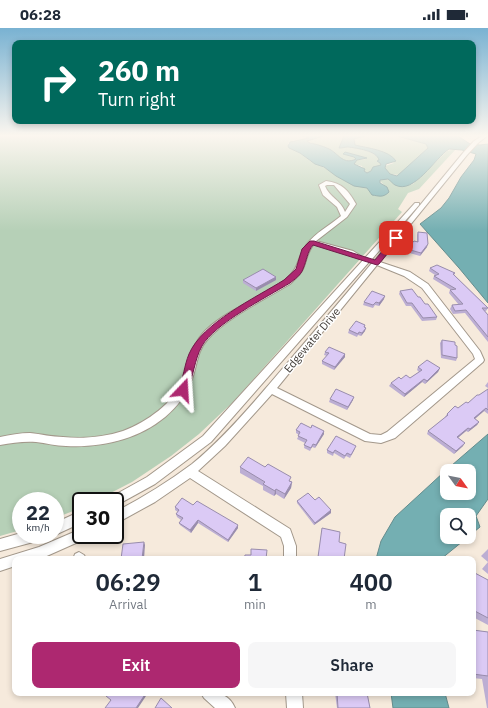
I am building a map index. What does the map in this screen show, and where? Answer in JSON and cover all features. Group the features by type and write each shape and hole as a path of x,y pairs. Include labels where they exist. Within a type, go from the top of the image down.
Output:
{"street":[{"name":"Edgewater Drive","path":"124,513 148,500 189,472 236,428 270,390 372,261 451,168"},
{"path":"0,441 34,438 68,442 107,439 125,434 160,415 176,400 183,390 188,379 193,355 200,342 209,332 220,323 287,282 299,270 306,249 318,235 344,216 350,210 352,203 351,199 344,194 336,184 326,183 322,185 325,194 339,206 344,216"},
{"path":"339,206 352,203"},
{"path":"270,390 369,438 381,439 391,435 480,360 477,353 425,286 407,274 358,256 312,242"},
{"name":"Edgewater Drive","path":"124,497 172,466 207,439 372,261"},
{"path":"189,472 286,533 290,546 290,556"},
{"path":"29,556 72,539"},
{"path":"0,545 12,542"},
{"path":"0,565 12,561"},
{"path":"213,696 227,708"},
{"path":"294,696 295,708"}],"green space":[{"path":"0,168 324,168 367,188 371,192 384,185 380,181 382,179 390,180 403,186 413,184 430,168 439,168 419,189 408,193 398,209 402,212 233,402 199,434 171,456 132,482 113,492 72,492 72,511 64,515 64,492 12,492 12,533 0,536"},
{"path":"363,168 376,168 367,173"},
{"path":"385,168 407,168 399,175 390,174"}],"water":[{"path":"325,168 362,168 365,169 364,171 367,173 371,171 373,168 385,168 390,174 397,176 406,168 430,168 417,180 402,187 395,185 388,179 380,180 380,183 387,187 389,192 383,196 372,195 367,188 354,186"},
{"path":"468,168 488,168 488,303 420,224 441,208 449,198"},
{"path":"488,434 488,499 476,516 476,508 440,508 440,544 459,544 445,556 377,556 381,541 395,517 440,476 440,500 476,500 476,464 453,464"},
{"path":"476,516 480,527 476,530"},
{"path":"391,696 446,696 449,708 393,708"}],"building":[{"path":"418,232 427,233 428,244 421,253 407,249 414,241 418,242"},
{"path":"437,265 455,273 453,274 488,308 482,308 488,315 488,337 466,310 455,311 452,305 463,304 450,290 456,289 434,276 439,274 430,268"},
{"path":"263,269 276,277 256,288 243,280"},
{"path":"412,289 425,304 428,304 437,317 423,318 412,303 407,303 400,291"},
{"path":"372,291 385,296 379,303 376,302 373,305 364,302"},
{"path":"356,321 365,325 364,327 366,328 362,333 359,332 358,334 349,330"},
{"path":"442,340 455,342 455,345 457,346 457,358 442,355"},
{"path":"329,347 345,354 335,367 322,361 329,353 325,352"},
{"path":"427,360 440,368 427,381 424,379 405,394 391,383 399,377 401,379 406,375 410,378 422,370 418,367"},
{"path":"336,389 354,397 348,407 330,399"},
{"path":"488,389 488,410 486,408 474,418 479,422 470,429 468,428 457,437 465,443 456,451 428,431 448,415 447,414 455,406 458,408 466,402 468,403 477,395"},
{"path":"301,423 311,428 312,425 324,431 316,445 313,444 311,448 304,445 307,440 298,436 300,432 296,430"},
{"path":"336,436 356,446 351,455 347,453 345,456 335,450 333,453 327,450"},
{"path":"248,457 265,467 268,464 291,477 289,481 292,482 285,494 276,489 275,491 263,484 265,482 240,467"},
{"path":"308,493 315,500 319,497 331,510 315,523 297,501"},
{"path":"182,498 193,505 197,501 238,525 228,540 198,520 190,530 179,523 183,518 176,514 179,510 175,507"},
{"path":"322,528 340,532 339,542 346,544 344,556 318,556"},
{"path":"144,542 142,556 121,556 123,544"},
{"path":"251,549 267,550 266,556 245,556 251,555"},
{"path":"476,574 488,580 488,618 476,612"},
{"path":"476,630 488,632 488,676 476,674"},
{"path":"106,696 144,696 136,708 105,708 111,700"},
{"path":"337,696 368,696 370,708 338,708"},
{"path":"161,698 172,708 155,708"}],"route":[{"path":"183,390 188,379 193,355 200,342 220,323 287,282 296,274 299,270 302,256 312,242 377,263 396,238"}]}
